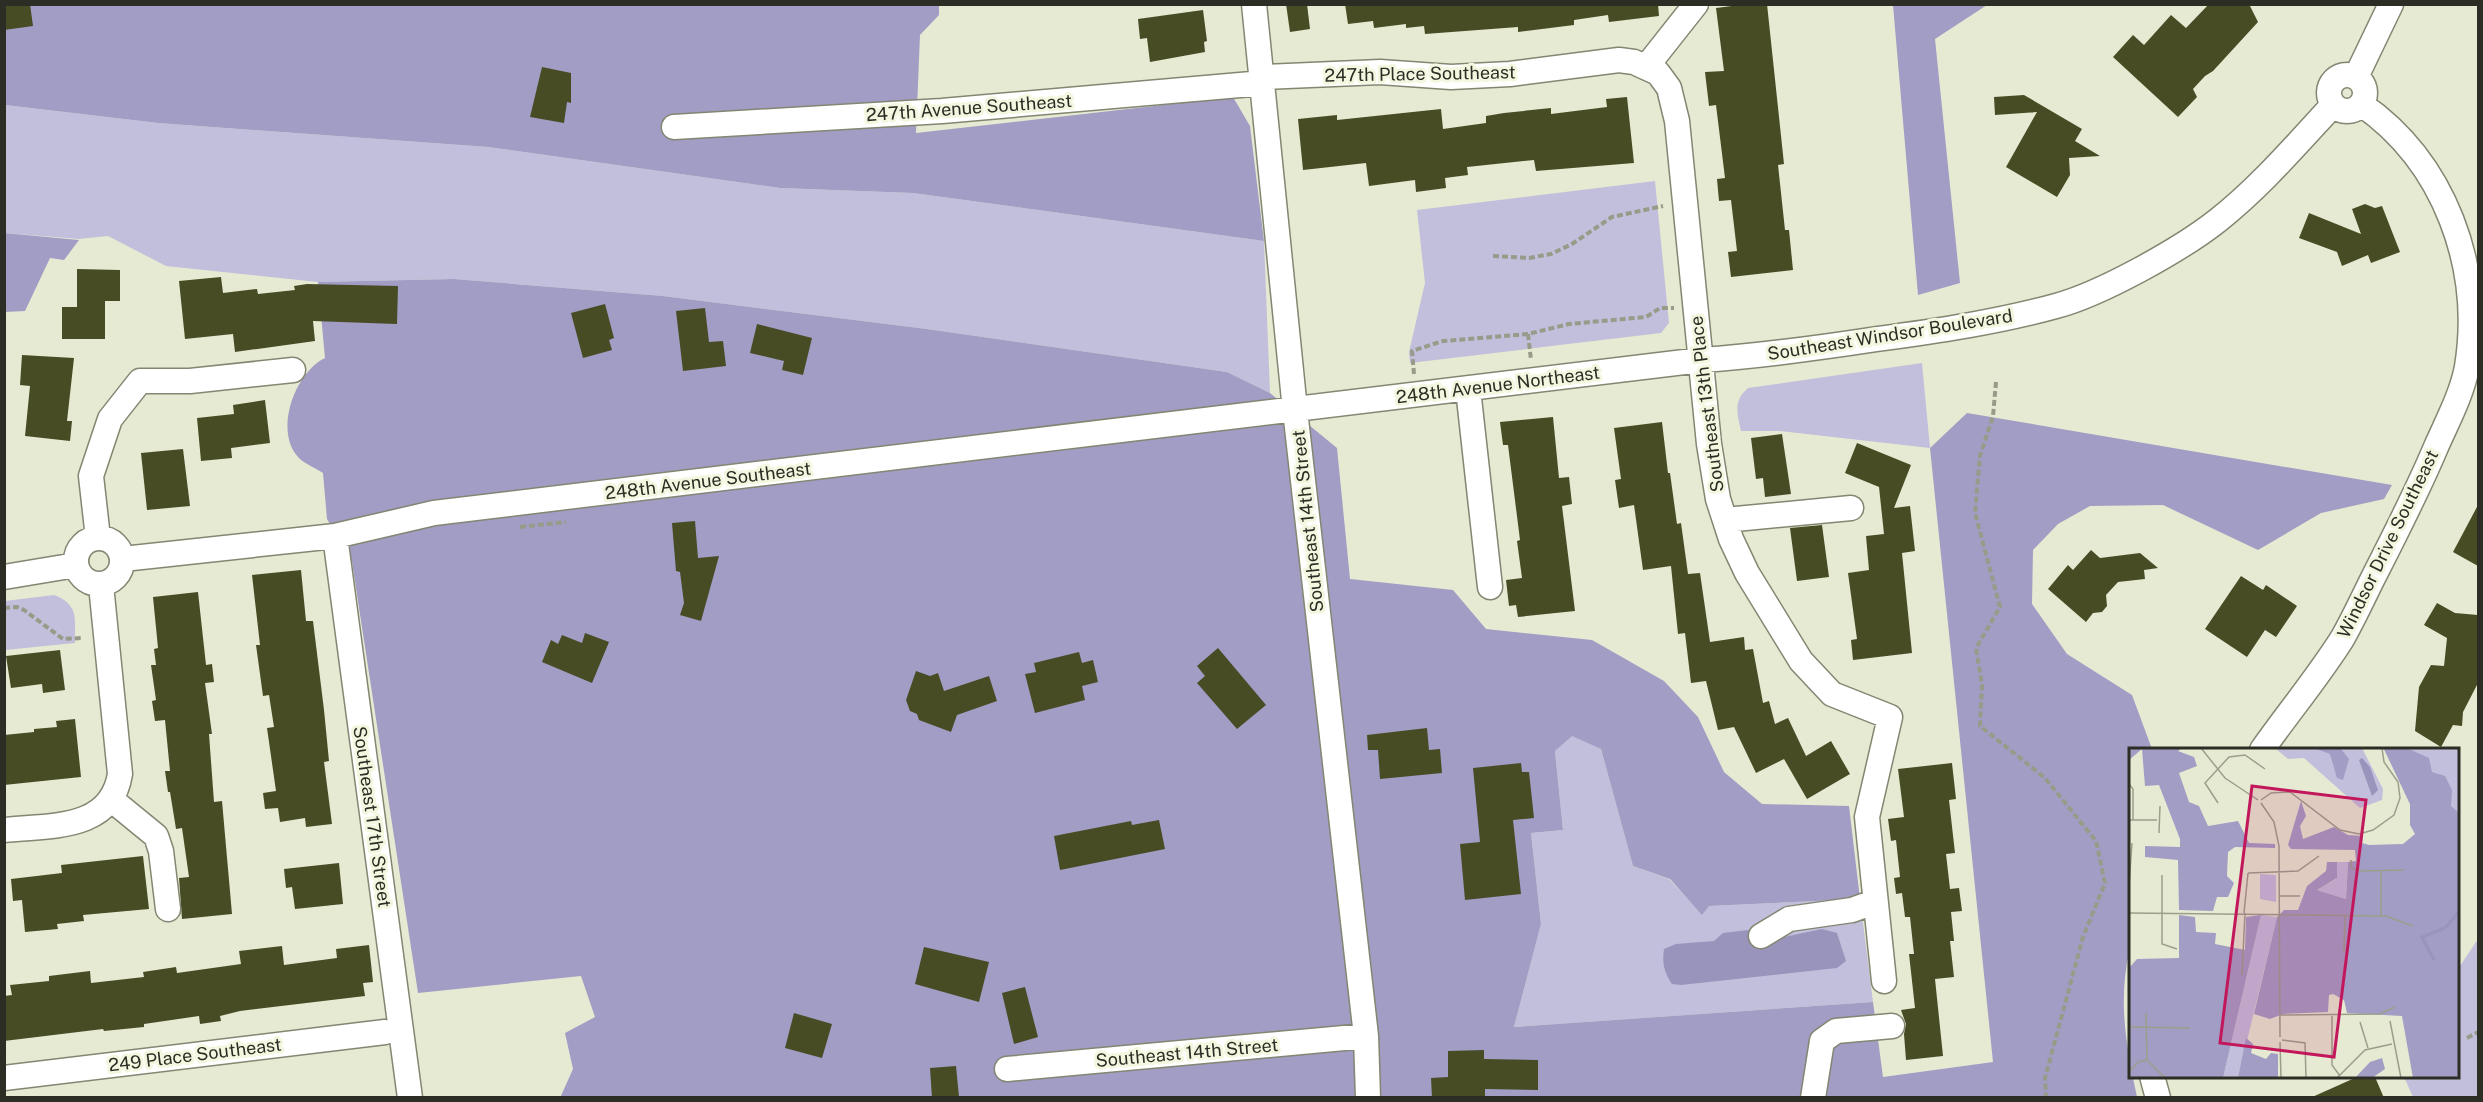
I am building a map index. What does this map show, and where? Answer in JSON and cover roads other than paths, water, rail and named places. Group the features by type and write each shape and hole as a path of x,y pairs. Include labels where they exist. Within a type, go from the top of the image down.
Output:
{"street":[{"name":"Southeast 14th Street","path":"1254,4 1296,410 1366,1036 1368,1098"},
{"path":"1647,66 1696,4"},
{"path":"2356,77 2391,4"},
{"name":"247th Place Southeast","path":"1263,80 1380,72 1451,76 1510,74 1619,60 1647,66"},
{"name":"Southeast 13th Place","path":"1647,66 1659,73 1669,88 1677,121 1709,444 1725,520 1747,573 1801,661 1832,694 1890,717 1867,817 1874,902"},
{"path":"2345,75 2356,77 2365,93 2361,104 2347,112 2333,105 2328,95 2334,80 2345,75"},
{"name":"247th Avenue Southeast","path":"674,127 942,111 1263,80"},
{"name":"Windsor Drive Southeast","path":"2263,748 2342,639 2414,499 2467,369 2472,319 2468,274 2451,215 2442,194 2416,155 2379,116 2361,104"},
{"name":"Southeast Windsor Boulevard","path":"1701,360 1760,356 1944,330 2058,306 2112,282 2169,252 2215,222 2257,187 2333,105"},
{"name":"248th Avenue Northeast","path":"1296,410 1701,360"},
{"path":"98,538 92,476 110,419 140,381 190,381 294,370"},
{"path":"1468,389 1490,587"},
{"name":"248th Avenue Southeast","path":"123,559 335,536 434,513 1296,410"},
{"path":"1725,520 1851,508"},
{"name":"Southeast 17th Street","path":"335,536 410,1098"},
{"path":"98,538 112,541 121,552 123,559 120,574 101,585 87,582 76,565 82,546 98,538"},
{"path":"4,577 76,565"},
{"path":"4,830 90,818 112,800 120,774 101,585"},
{"path":"112,800 156,836 161,851 168,909"},
{"path":"1761,936 1788,919 1852,910 1874,902 1884,981"},
{"path":"1813,1098 1822,1041 1836,1031 1892,1026"},
{"name":"249 Place Southeast","path":"4,1078 385,1032"},
{"name":"Southeast 14th Street","path":"1007,1070 1366,1036"},
{"path":"2152,1078 2158,1098"}]}
